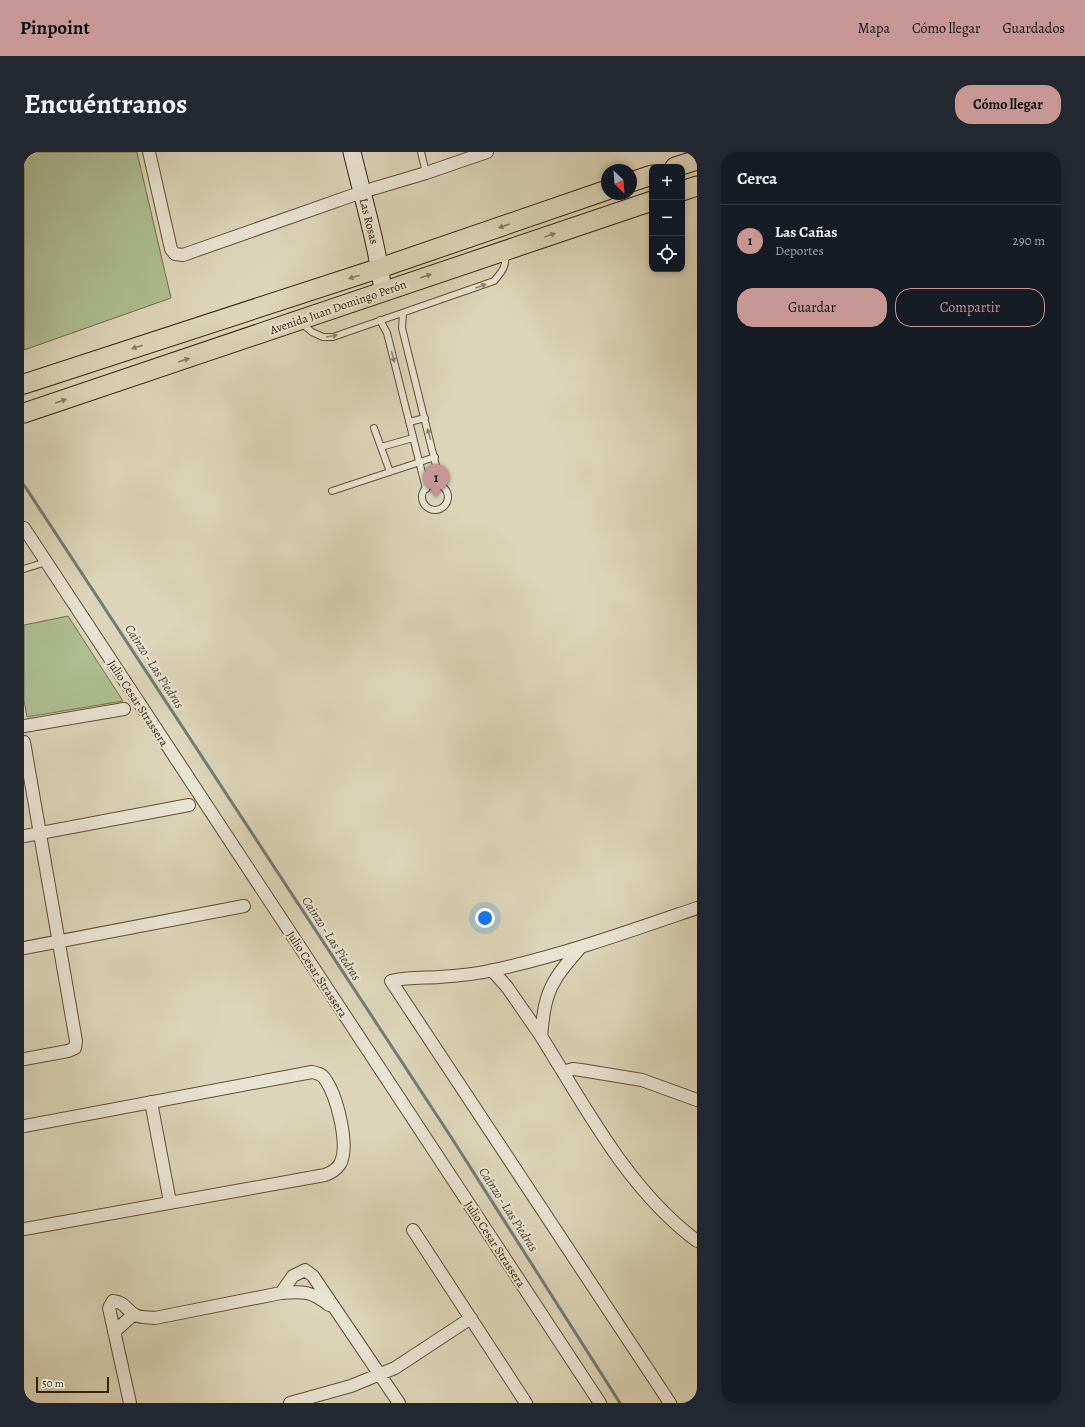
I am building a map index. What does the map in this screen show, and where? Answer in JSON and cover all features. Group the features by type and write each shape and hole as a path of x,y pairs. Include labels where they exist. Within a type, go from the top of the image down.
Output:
{"main road":[{"path":"682,164 697,158"},
{"path":"637,180 649,176"},
{"path":"685,190 697,186"},
{"name":"Avenida Juan Domingo Perón","path":"24,384 380,268 601,192"},
{"name":"Avenida Juan Domingo Perón","path":"24,413 649,202"},
{"path":"227,318 235,343"}],"street":[{"path":"149,152 171,249 175,254 183,255 362,192 426,173 487,152"},
{"name":"Las Rosas","path":"352,152 380,268 383,291"},
{"name":"Julio Cesar Strassera","path":"24,528 600,1403"},
{"path":"24,726 124,709"},
{"path":"24,742 76,1041 75,1048 68,1051 24,1059"},
{"path":"24,836 189,805"},
{"path":"24,948 244,906"},
{"path":"670,1403 391,981 404,978 458,976 492,970 580,948 697,908"},
{"path":"541,1036 543,1011 554,982 580,948"},
{"path":"492,970 507,987 541,1036 590,1116 631,1174 657,1205 697,1242"},
{"path":"563,1072 573,1069 636,1079 697,1100"},
{"path":"24,1126 312,1072 325,1078 339,1110 342,1126 342,1157 339,1166 332,1172 325,1175 24,1229"},
{"path":"151,1102 170,1202"},
{"path":"413,1230 526,1403"},
{"path":"281,1293 294,1276 305,1270 313,1276 399,1403"},
{"path":"130,1403 109,1308 113,1301 119,1301 134,1314 143,1317 155,1318 281,1293 300,1292 312,1294 334,1308"},
{"path":"114,1332 134,1314"},
{"path":"290,1403 351,1386 381,1375 395,1368 471,1318"}],"lane":[{"path":"421,152 426,173"},
{"path":"696,152 697,158"},
{"path":"298,321 312,332 323,337 333,337 494,281 503,270 506,258 504,250"},
{"path":"402,313 402,328 441,486"},
{"path":"380,320 387,333 426,489"},
{"path":"409,422 425,418"},
{"path":"374,428 390,472"},
{"path":"381,447 413,438"},
{"path":"332,491 434,457"},
{"path":"433,485 441,486 447,491 448,499 444,507 436,510 428,508 422,497 426,489 433,485"},
{"path":"24,569 46,562"}],"green space":[{"path":"24,152 137,152 171,298 24,350"},
{"path":"68,616 123,701 27,717 24,700 24,625"}],"waterway":[{"name":"Cainzo - Las Piedras","path":"24,485 451,1137 620,1403"}],"place":[{"name":"Las Cañas","path":"436,497"}]}
